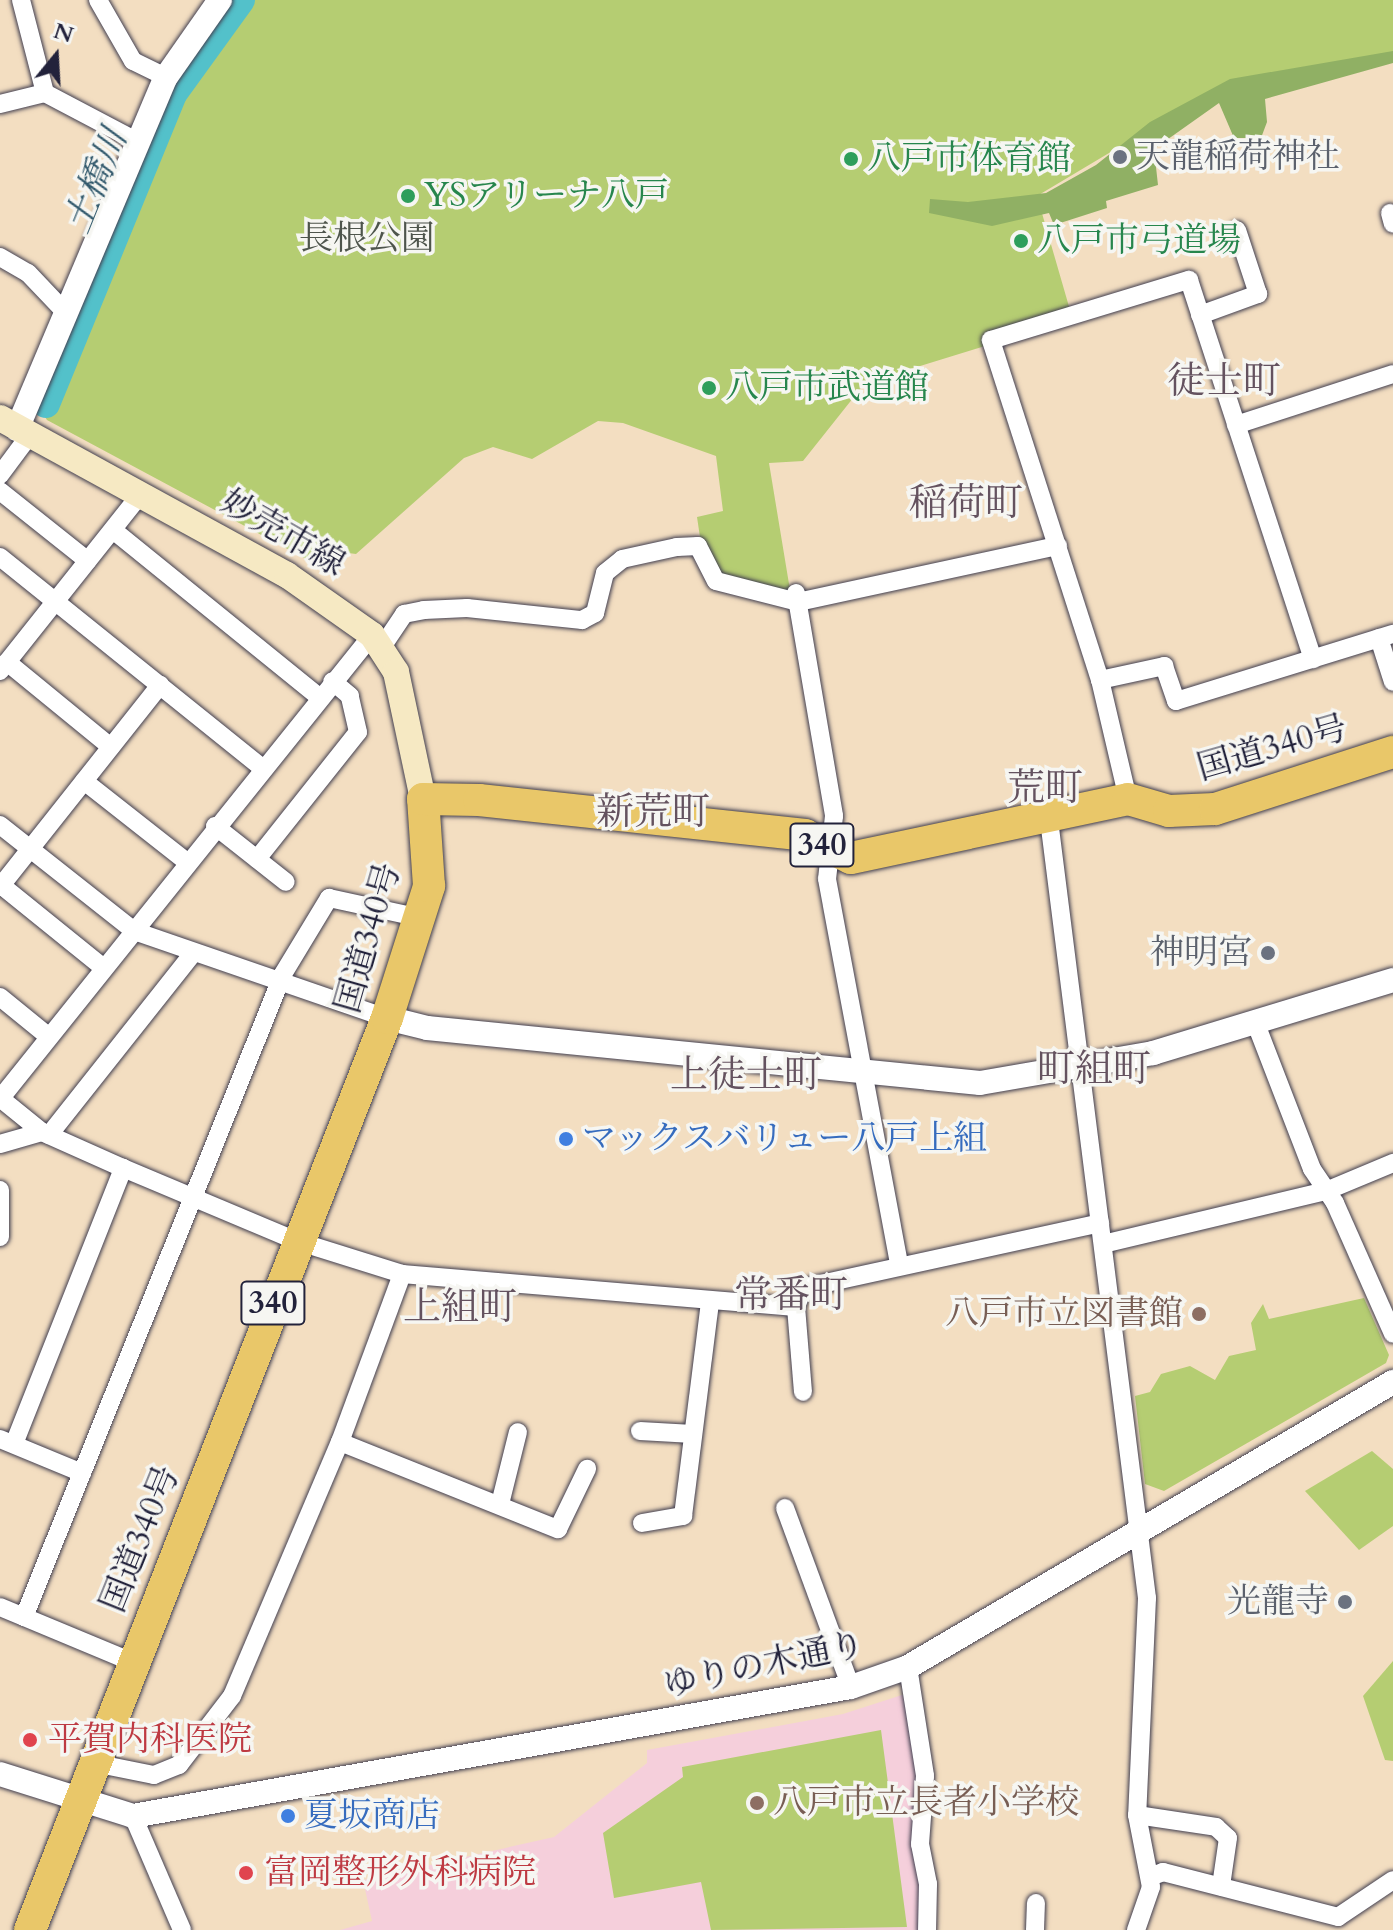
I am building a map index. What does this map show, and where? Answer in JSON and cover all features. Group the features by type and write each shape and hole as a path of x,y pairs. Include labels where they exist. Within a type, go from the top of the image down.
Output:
{"highway":[{"name":"国道340号","path":"30,1930 132,1662 387,1018 421,918 430,863 423,799 479,800 805,835 851,858 1048,812 1128,799 1169,811 1215,809 1393,752"}],"main road":[{"name":"妙売市線","path":"11,429 287,575 377,641"},
{"path":"377,641 396,672 423,799"}],"street":[{"path":"21,0 45,93"},
{"path":"98,0 133,61 166,77"},
{"path":"0,475 11,429 65,312 136,141 166,77 220,0"},
{"path":"0,104 45,93 136,141"},
{"path":"1200,315 1258,294 1237,230"},
{"path":"0,257 28,273 65,312"},
{"path":"1128,799 1100,680 991,340 1189,280 1313,659"},
{"path":"1236,425 1393,374"},
{"path":"0,491 88,561"},
{"path":"111,747 4,667 140,495"},
{"path":"113,530 318,696"},
{"path":"796,1307 710,1303 402,1274 297,1241 123,1168 46,1134 0,1098 318,696 404,614 467,608 582,620 595,613 605,573 622,559 698,546 716,581 797,597 1058,546"},
{"path":"0,557 261,767"},
{"path":"797,597 834,816 827,879 899,1264"},
{"path":"1100,680 1164,666 1176,701 1386,636 1393,682"},
{"path":"257,859 358,732 350,696 332,681"},
{"path":"104,968 1,886 160,685"},
{"path":"84,781 187,862"},
{"path":"1048,812 1083,1068 1147,1598 1137,1815 1150,1877 1136,1930"},
{"path":"0,825 134,931 279,983 427,1028 862,1068 980,1083 1083,1068 1256,1024 1393,980"},
{"path":"215,826 286,882"},
{"path":"24,1617 190,1197 279,983 329,898 421,918"},
{"path":"0,1144 46,1134 194,952"},
{"path":"0,997 49,1037"},
{"path":"1256,1024 1312,1169 1326,1191 1393,1334"},
{"path":"1103,1244 1326,1191 1393,1163"},
{"path":"82,1473 7,1442 123,1168"},
{"path":"0,1190 0,1237"},
{"path":"803,1392 796,1307 803,1288 899,1264 1100,1223"},
{"path":"94,1763 154,1775 179,1765 232,1696 340,1442 402,1274"},
{"path":"642,1523 683,1516 710,1303"},
{"name":"ゆりの木通り","path":"0,1774 133,1816 851,1687 908,1667 1393,1382"},
{"path":"640,1431 693,1434"},
{"path":"500,1504 518,1432"},
{"path":"340,1442 558,1529 587,1469"},
{"path":"785,1508 851,1687"},
{"path":"0,1607 132,1662"},
{"path":"908,1667 925,1776 920,1844 928,1884 927,1930"},
{"name":"ゆりの木通り","path":"0,1756 81,1799"},
{"path":"1137,1815 1216,1827 1228,1838 1221,1886"},
{"path":"133,1816 182,1930"},
{"path":"1150,1877 1163,1872 1338,1917 1393,1880"},
{"path":"1035,1930 1036,1903"}],"shaded area":[{"name":"八戸市立長者小学校","path":"902,1695 909,1699 920,1770 921,1930 340,1930 372,1921 363,1880 554,1837 647,1763 647,1750 843,1714"}],"green space":[{"name":"長根公園","path":"233,0 1393,0 1393,54 1228,82 1037,196 1070,310 985,346 865,383 803,461 769,463 790,590 783,592 718,578 701,544 697,517 723,511 716,456 623,423 598,421 532,459 493,447 464,458 356,554 318,549 308,560 47,420 41,411 45,398 84,312 80,306 169,92"},
{"path":"1393,51 1393,63 1265,99 1267,122 1261,138 1234,138 1219,103 1154,149 1158,185 1106,201 1107,208 1054,225 1049,213 992,226 929,213 930,199 968,202 1046,193 1096,165 1150,122 1230,79"},
{"path":"1364,1298 1389,1355 1386,1363 1164,1491 1145,1484 1135,1396 1150,1392 1161,1374 1190,1366 1215,1380 1229,1356 1256,1350 1251,1323 1263,1304 1269,1319"},
{"path":"1372,1451 1393,1469 1393,1526 1359,1550 1305,1491"},
{"path":"1393,1661 1393,1761 1385,1760 1363,1696"},
{"path":"881,1730 907,1927 711,1930 701,1882 614,1898 603,1833 683,1777 682,1767"}],"waterway":[{"name":"土橋川","path":"46,404 173,94 241,0"}],"place":[{"name":"天龍稲荷神社","path":"1120,157"},
{"name":"八戸市体育館","path":"851,159"},
{"name":"YSアリーナ八戸","path":"408,196"},
{"name":"八戸市弓道場","path":"1021,241"},
{"name":"八戸市武道館","path":"709,388"},
{"name":"神明宮","path":"1268,953"},
{"name":"マックスバリュー八戸上組","path":"566,1139"},
{"name":"八戸市立図書館","path":"1199,1314"},
{"name":"光龍寺","path":"1345,1602"},
{"name":"平賀内科医院","path":"30,1740"},
{"name":"八戸市立長者小学校","path":"757,1803"},
{"name":"夏坂商店","path":"288,1816"},
{"name":"富岡整形外科病院","path":"246,1873"}],"district":[{"name":"徒士町","path":"1224,382"},
{"name":"稲荷町","path":"966,504"},
{"name":"荒町","path":"1045,789"},
{"name":"新荒町","path":"653,813"},
{"name":"町組町","path":"1094,1070"},
{"name":"上徒士町","path":"746,1076"},
{"name":"常番町","path":"791,1296"},
{"name":"上組町","path":"460,1308"}]}
